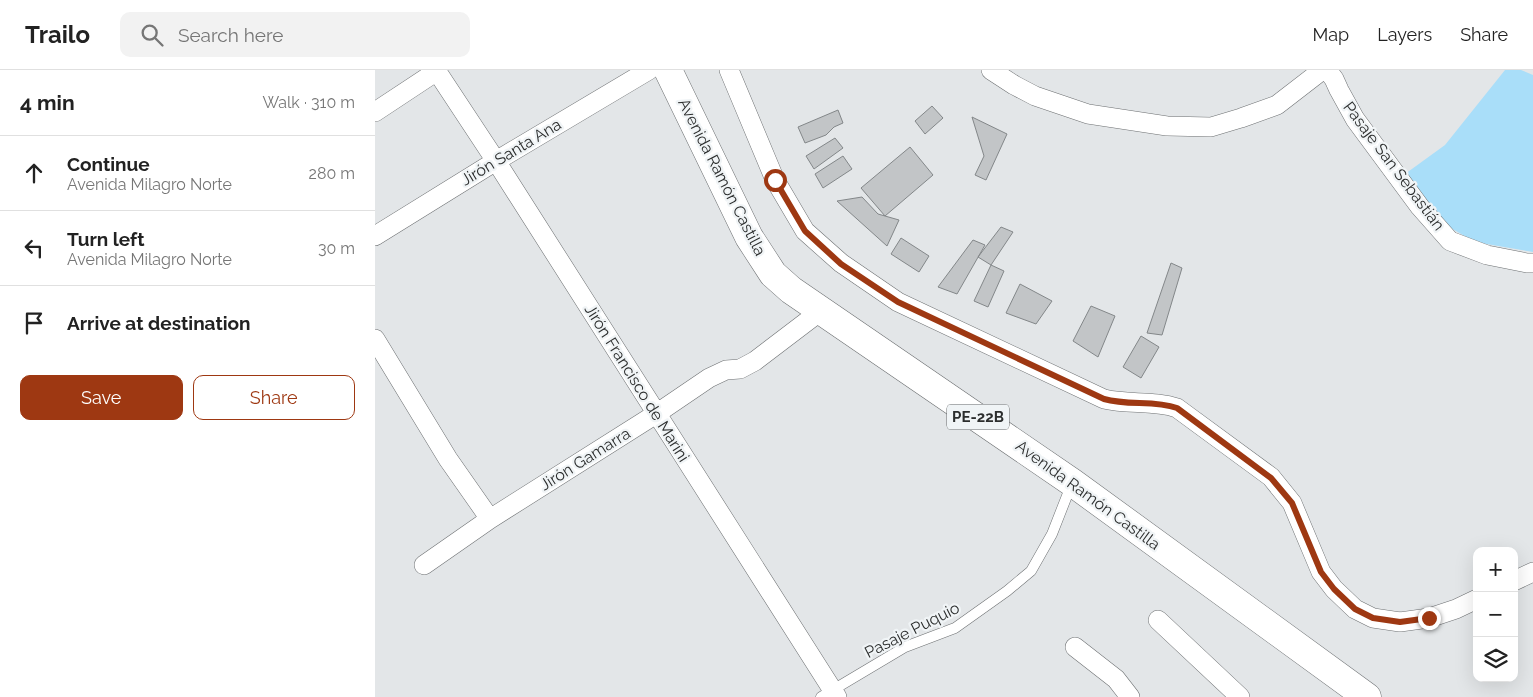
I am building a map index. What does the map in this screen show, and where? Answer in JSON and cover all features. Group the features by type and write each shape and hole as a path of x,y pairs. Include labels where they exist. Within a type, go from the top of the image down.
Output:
{"highway":[{"name":"Avenida Ramón Castilla","path":"668,70 749,237 773,274 791,290 1073,482 1367,697"}],"street":[{"name":"Jirón Santa Ana","path":"375,236 649,70"},
{"path":"729,70 775,180 805,231 841,264 898,302 1104,399 1115,402 1166,405 1177,408 1271,478 1292,503 1321,572 1334,589 1355,609 1373,618 1400,622 1429,618 1473,601"},
{"name":"Pasaje San Sebastián","path":"991,70 1035,96 1088,114 1167,126 1211,126 1241,118 1277,105 1321,71 1328,71 1335,79 1355,119 1420,207 1450,241 1487,255 1527,264 1533,263"},
{"name":"Jirón Francisco de Marini","path":"437,71 656,414 830,695"},
{"path":"375,112 437,71"},
{"name":"Jirón Gamarra","path":"424,565 709,378 726,370 740,369 755,361 822,310"},
{"path":"375,339 448,459 490,520"},
{"path":"1518,579 1533,572"},
{"path":"1158,620 1240,697"},
{"path":"1075,647 1116,679 1130,697"}],"lane":[{"name":"Pasaje Puquio","path":"830,695 905,647 955,628 1031,571 1052,534 1073,482"}],"shaded area":[{"path":"1505,70 1521,70 1533,75 1533,252 1475,242 1442,223 1405,174 1445,145"}],"building":[{"path":"932,106 943,118 925,134 915,121"},
{"path":"838,110 843,123 834,127 826,135 805,143 798,127"},
{"path":"972,117 1007,134 986,180 975,175 984,156"},
{"path":"835,138 843,148 814,169 806,156"},
{"path":"910,147 933,175 885,216 861,188"},
{"path":"843,156 852,169 823,188 815,174"},
{"path":"862,197 878,214 899,220 887,246 837,201"},
{"path":"1001,227 1013,232 991,265 978,257"},
{"path":"901,238 929,256 919,272 891,254"},
{"path":"973,240 985,245 957,294 938,287"},
{"path":"1171,263 1182,268 1162,335 1147,333"},
{"path":"991,265 1004,271 988,307 974,301"},
{"path":"1020,284 1052,301 1036,324 1006,313"},
{"path":"1091,306 1115,316 1098,357 1073,341"},
{"path":"1141,336 1159,347 1141,378 1123,367"}],"route":[{"path":"775,180 805,231 841,264 898,302 1104,399 1115,402 1166,405 1177,408 1271,478 1292,503 1321,572 1334,589 1355,609 1373,618 1400,622 1429,618"}]}
